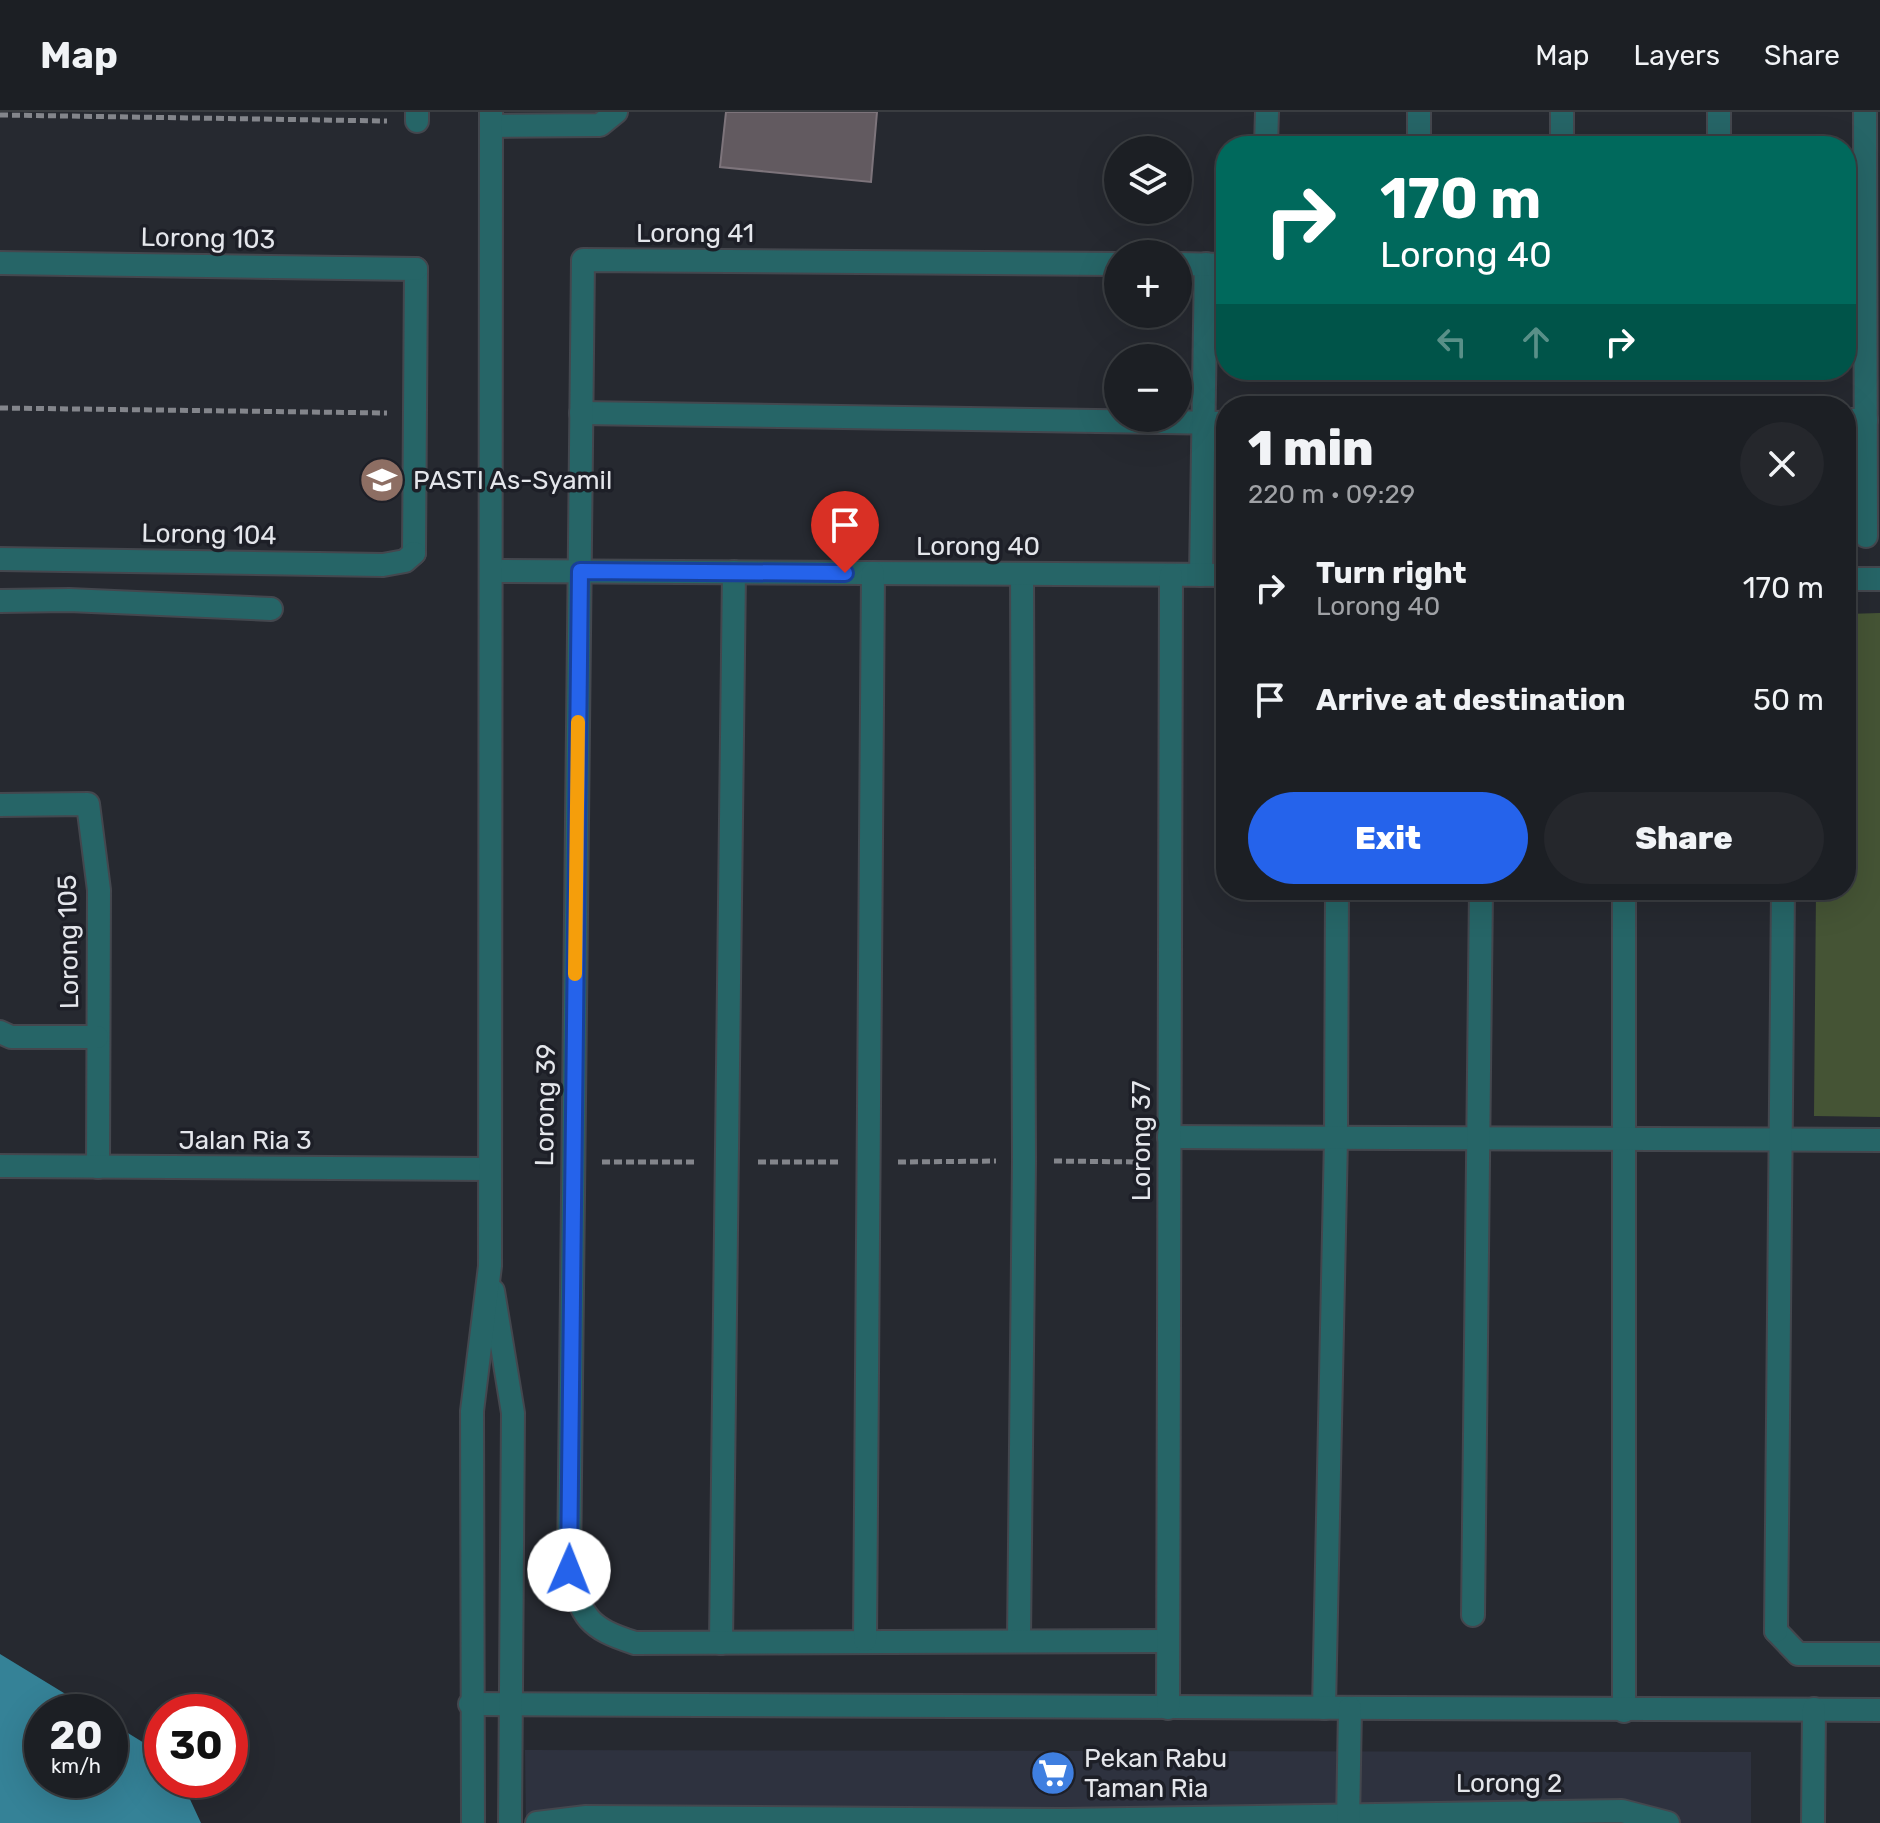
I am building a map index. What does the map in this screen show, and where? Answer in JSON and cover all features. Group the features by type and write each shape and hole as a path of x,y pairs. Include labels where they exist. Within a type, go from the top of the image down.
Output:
{"street":[{"path":"473,1823 470,1704 472,1411 490,1266 491,119 600,125 616,112"},
{"path":"1266,136 1267,112"},
{"path":"1419,112 1419,136"},
{"path":"1562,112 1562,136"},
{"path":"1719,112 1719,136"},
{"path":"1865,112 1856,269 1856,420 1866,536"},
{"name":"Lorong 41","path":"580,571 583,260 1104,264"},
{"name":"Lorong 103","path":"0,263 416,269 415,413"},
{"path":"1192,264 1216,264 1216,423 1201,575"},
{"name":"Lorong 104","path":"0,559 383,565 405,561 414,553 415,413"},
{"path":"581,413 1216,423"},
{"name":"Lorong 40","path":"491,571 1216,575"},
{"name":"Lorong 39","path":"580,571 569,1570 578,1603 600,1631 635,1643 721,1643"},
{"path":"734,572 721,1643 1019,1639 1168,1641"},
{"path":"865,1640 873,573"},
{"path":"1019,1639 1024,1161 1022,574"},
{"name":"Lorong 37","path":"1168,1708 1171,575"},
{"path":"1856,579 1880,579"},
{"path":"0,601 69,600 271,609"},
{"name":"Lorong 105","path":"0,805 88,804 99,890 98,1167"},
{"path":"1324,1708 1336,1138 1337,900"},
{"path":"1473,1615 1481,900"},
{"path":"1624,900 1624,1711"},
{"path":"1783,900 1776,1631 1798,1654 1880,1654"},
{"path":"0,1032 11,1037 97,1037"},
{"path":"1169,1137 1880,1140"},
{"name":"Jalan Ria 3","path":"0,1166 489,1169"},
{"path":"490,1266 513,1413 510,1823"},
{"path":"470,1704 1880,1710"},
{"path":"1348,1818 1350,1708"},
{"path":"1813,1823 1814,1709"},
{"name":"Lorong 2","path":"537,1823 586,1820 1348,1818 1622,1811 1668,1823"}],"path":[{"path":"0,115 417,117"},
{"path":"0,408 415,413"}],"shaded area":[{"path":"525,1750 1751,1752 1751,1823 526,1823"}],"green space":[{"path":"1880,613 1880,1117 1814,1116 1816,900 1856,900 1856,614"}],"water":[{"path":"0,1654 66,1694 24,1694 24,1798 128,1798 128,1733 144,1743 144,1798 189,1798 201,1823 0,1823"}],"building":[{"path":"726,112 877,112 871,182 720,167"}],"slow traffic":[{"path":"575,974 578,722"}],"place":[{"name":"PASTI As-Syamil","path":"382,480"},
{"name":"Pekan Rabu Taman Ria","path":"1053,1773"}],"route":[{"path":"569,1570 580,571 845,573"}]}
